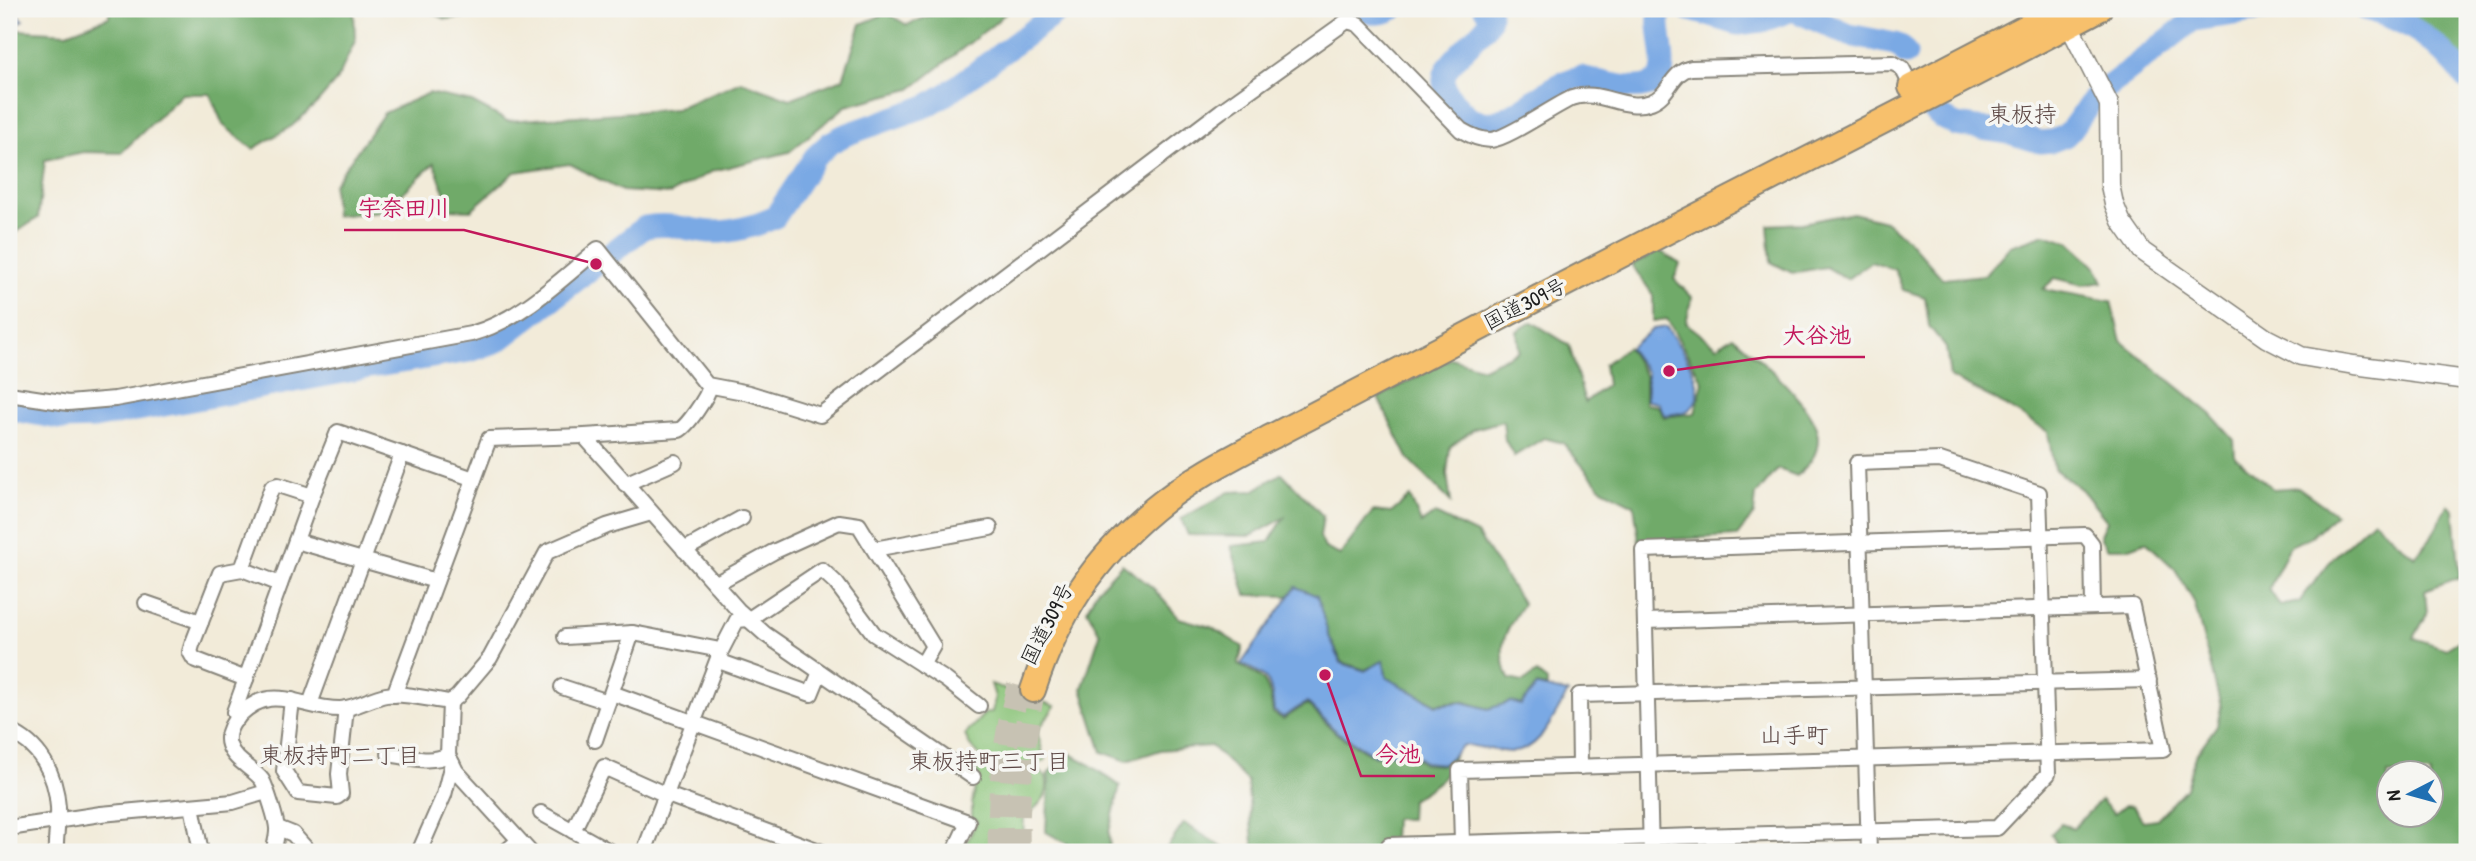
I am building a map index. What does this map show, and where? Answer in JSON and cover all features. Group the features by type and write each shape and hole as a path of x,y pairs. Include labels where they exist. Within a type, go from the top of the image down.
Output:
{"highway":[{"name":"国道309号","path":"1026,687 1047,615 1068,581 1112,527 1173,475 1248,431 1916,94 2064,14 2099,9"}],"street":[{"path":"2064,14 2109,104 2110,185 2120,221 2130,237 2152,260 2266,338 2301,356 2467,380"},
{"path":"9,394 68,403 115,399 471,334 500,323 520,310 598,249 710,386 749,393 820,415 1222,111 1347,21 1358,24 1461,130 1476,138 1496,139 1579,96 1635,104 1650,103 1661,96 1679,72 1691,68 1893,63 1902,68 1916,94"},
{"path":"394,695 489,439 584,436 684,428 710,386"},
{"path":"237,719 234,712 338,432 474,479"},
{"path":"584,436 715,584 765,634 973,777"},
{"path":"310,704 401,454"},
{"path":"1390,852 1390,845 1651,845 1868,831 1997,828 2048,774 2039,493 1940,460 1857,463 1863,614 1864,687 1867,759 1868,831 1869,852"},
{"path":"625,484 675,462"},
{"path":"242,569 272,487 278,485 312,496"},
{"path":"274,852 278,828 261,779 248,769 229,745 228,735 244,710 263,700 286,698 346,708 370,699 394,695 450,702 490,658 547,552 607,526 651,513"},
{"path":"684,550 742,519"},
{"path":"715,584 773,552 839,522 859,525 933,646 922,665"},
{"path":"874,549 990,528"},
{"path":"1651,845 1643,550 2085,535 2092,544 2093,607"},
{"path":"296,541 436,581"},
{"path":"246,679 194,659 190,652 192,645 220,573 242,569 280,584"},
{"path":"644,852 733,624 737,620 749,619 822,570 836,583 874,634 979,706"},
{"path":"146,603 201,622"},
{"path":"1462,843 1460,770 2164,750 2132,606 1645,621"},
{"path":"565,637 632,633 715,649 724,663 811,694 820,672"},
{"path":"595,740 632,633"},
{"path":"1580,767 1579,695 2149,680"},
{"path":"562,687 610,697 693,722 968,822 954,852"},
{"path":"292,700 284,771 299,793 337,797 341,794 339,774 346,708"},
{"path":"419,852 444,795 450,759 450,702"},
{"path":"9,731 18,735 46,761 57,797 56,852"},
{"path":"388,754 425,760 450,759"},
{"path":"450,759 456,771 530,852"},
{"path":"573,831 604,767 666,794 822,852"},
{"path":"9,828 101,814 233,802 266,792"},
{"path":"192,807 201,852"},
{"path":"541,813 611,852"},
{"path":"278,828 293,834 309,852"},
{"path":"505,852 518,841"}],"green space":[{"path":"109,9 354,9 355,41 337,80 317,103 292,126 253,149 223,125 210,94 182,94 121,153 84,152 45,160 38,218 9,237 9,38 19,30 67,33 109,17"},
{"path":"423,9 494,9 490,15 446,19"},
{"path":"946,9 1010,9 911,89 846,106 789,152 713,171 670,194 622,191 570,164 515,172 471,210 450,209 434,163 384,211 335,216 333,185 384,113 429,93 472,102 507,121 675,109 741,81 790,99 843,79 861,24 887,13 907,25"},
{"path":"2354,9 2467,9 2467,96 2466,87 2427,40 2403,21"},
{"path":"1853,213 1885,221 1909,241 1943,279 1985,275 2010,246 2045,234 2070,242 2097,269 2103,282 2083,285 2055,278 2043,289 2111,301 2121,341 2211,414 2234,440 2235,457 2273,489 2298,487 2336,514 2312,536 2290,546 2269,589 2280,606 2299,602 2332,559 2373,520 2415,557 2430,539 2448,505 2454,510 2460,577 2425,590 2427,614 2414,638 2446,649 2467,636 2467,852 2048,852 2057,844 2051,834 2061,824 2073,828 2101,800 2114,814 2125,805 2133,806 2143,821 2157,819 2186,788 2195,756 2217,725 2221,707 2194,602 2175,569 2146,542 2130,548 2107,548 2100,537 2107,521 2082,490 2054,469 2048,432 1992,398 1950,377 1946,348 1929,326 1925,297 1903,290 1895,270 1871,262 1847,279 1826,267 1792,273 1771,262 1768,225 1802,223"},
{"path":"1660,251 1680,264 1674,279 1692,297 1686,323 1717,347 1733,336 1784,383 1808,412 1816,426 1818,439 1814,455 1808,464 1797,476 1778,469 1756,495 1754,514 1737,536 1639,541 1634,505 1602,489 1563,443 1544,438 1514,456 1505,440 1503,421 1474,429 1450,447 1447,474 1451,502 1408,458 1378,398 1451,358 1483,368 1519,351 1517,331 1532,322 1569,345 1585,402 1607,385 1604,365 1627,347 1645,375 1645,404 1658,406 1664,417 1695,413 1703,382 1667,319 1653,321 1653,295 1632,265"},
{"path":"1282,473 1323,516 1320,537 1325,548 1340,555 1373,511 1391,513 1410,497 1421,523 1435,514 1477,534 1523,604 1504,640 1503,658 1509,679 1523,682 1537,673 1547,681 1547,687 1537,685 1521,705 1511,702 1488,709 1462,701 1436,704 1387,678 1383,661 1365,670 1342,662 1328,634 1317,596 1296,587 1289,596 1246,595 1231,546 1269,542 1284,518 1251,536 1188,535 1181,519 1229,492 1253,491"},
{"path":"1122,564 1152,587 1179,618 1211,627 1243,647 1238,665 1260,677 1270,694 1273,713 1283,719 1307,704 1337,734 1374,756 1410,752 1423,764 1444,765 1454,756 1443,777 1411,800 1410,819 1394,819 1393,839 1384,852 1254,852 1247,781 1211,746 1161,750 1127,761 1102,752 1082,689 1100,634 1087,610 1096,591"},
{"path":"991,684 1055,706 1037,732 1045,760 1033,767 1046,776 1046,793 1030,813 1024,813 1023,845 1038,852 962,852 977,821 972,817 972,804 980,756 970,746 965,735 984,714 992,712 995,697"},
{"path":"1067,752 1120,786 1109,832 1110,852 1082,852 1046,832 1048,774"},
{"path":"1184,823 1230,852 1164,852"}],"water":[{"path":"9,9 15,9 23,20 9,32"},
{"path":"1666,327 1692,369 1698,393 1695,403 1687,411 1665,415 1658,403 1647,401 1647,373 1629,348 1653,329"},
{"path":"1296,587 1317,596 1328,634 1341,663 1365,671 1383,661 1387,678 1436,705 1462,702 1488,709 1511,702 1521,705 1537,686 1568,693 1546,730 1532,745 1523,750 1507,752 1463,745 1444,764 1424,762 1410,751 1375,755 1337,732 1307,702 1283,717 1274,711 1272,693 1267,681 1258,672 1241,664"}],"waterway":[{"path":"9,409 64,419 94,418 470,351 498,341 645,227 671,226 718,232 743,228 775,217 815,157 830,143 845,135 927,106 1061,9"},
{"path":"1365,9 1375,13 1393,9"},
{"path":"1485,9 1490,14 1488,24 1449,66 1444,83 1447,92 1468,116 1486,123 1508,117 1563,83 1581,77 1625,87 1648,86 1656,81 1663,69 1659,21 1662,9"},
{"path":"1687,9 1738,24 1762,21 1793,10 1849,35 1895,44 1906,54"},
{"path":"1928,107 1956,125 2010,133 2040,142 2052,141 2065,136 2071,130 2094,98 2193,20 2267,9"},
{"path":"2365,9 2396,20 2422,35 2445,54 2467,79"}],"tunnel":[{"path":"1000,852 1003,768 1019,685"},
{"path":"1018,852 1021,771 1033,690"}],"place":[{"name":"宇奈田川","path":"596,264"},
{"name":"大谷池","path":"1669,371"},
{"name":"今池","path":"1325,675"}],"district":[{"name":"東板持","path":"2022,114"},
{"name":"山手町","path":"1794,735"},
{"name":"東板持町二丁目","path":"340,755"},
{"name":"東板持町三丁目","path":"989,761"}]}
